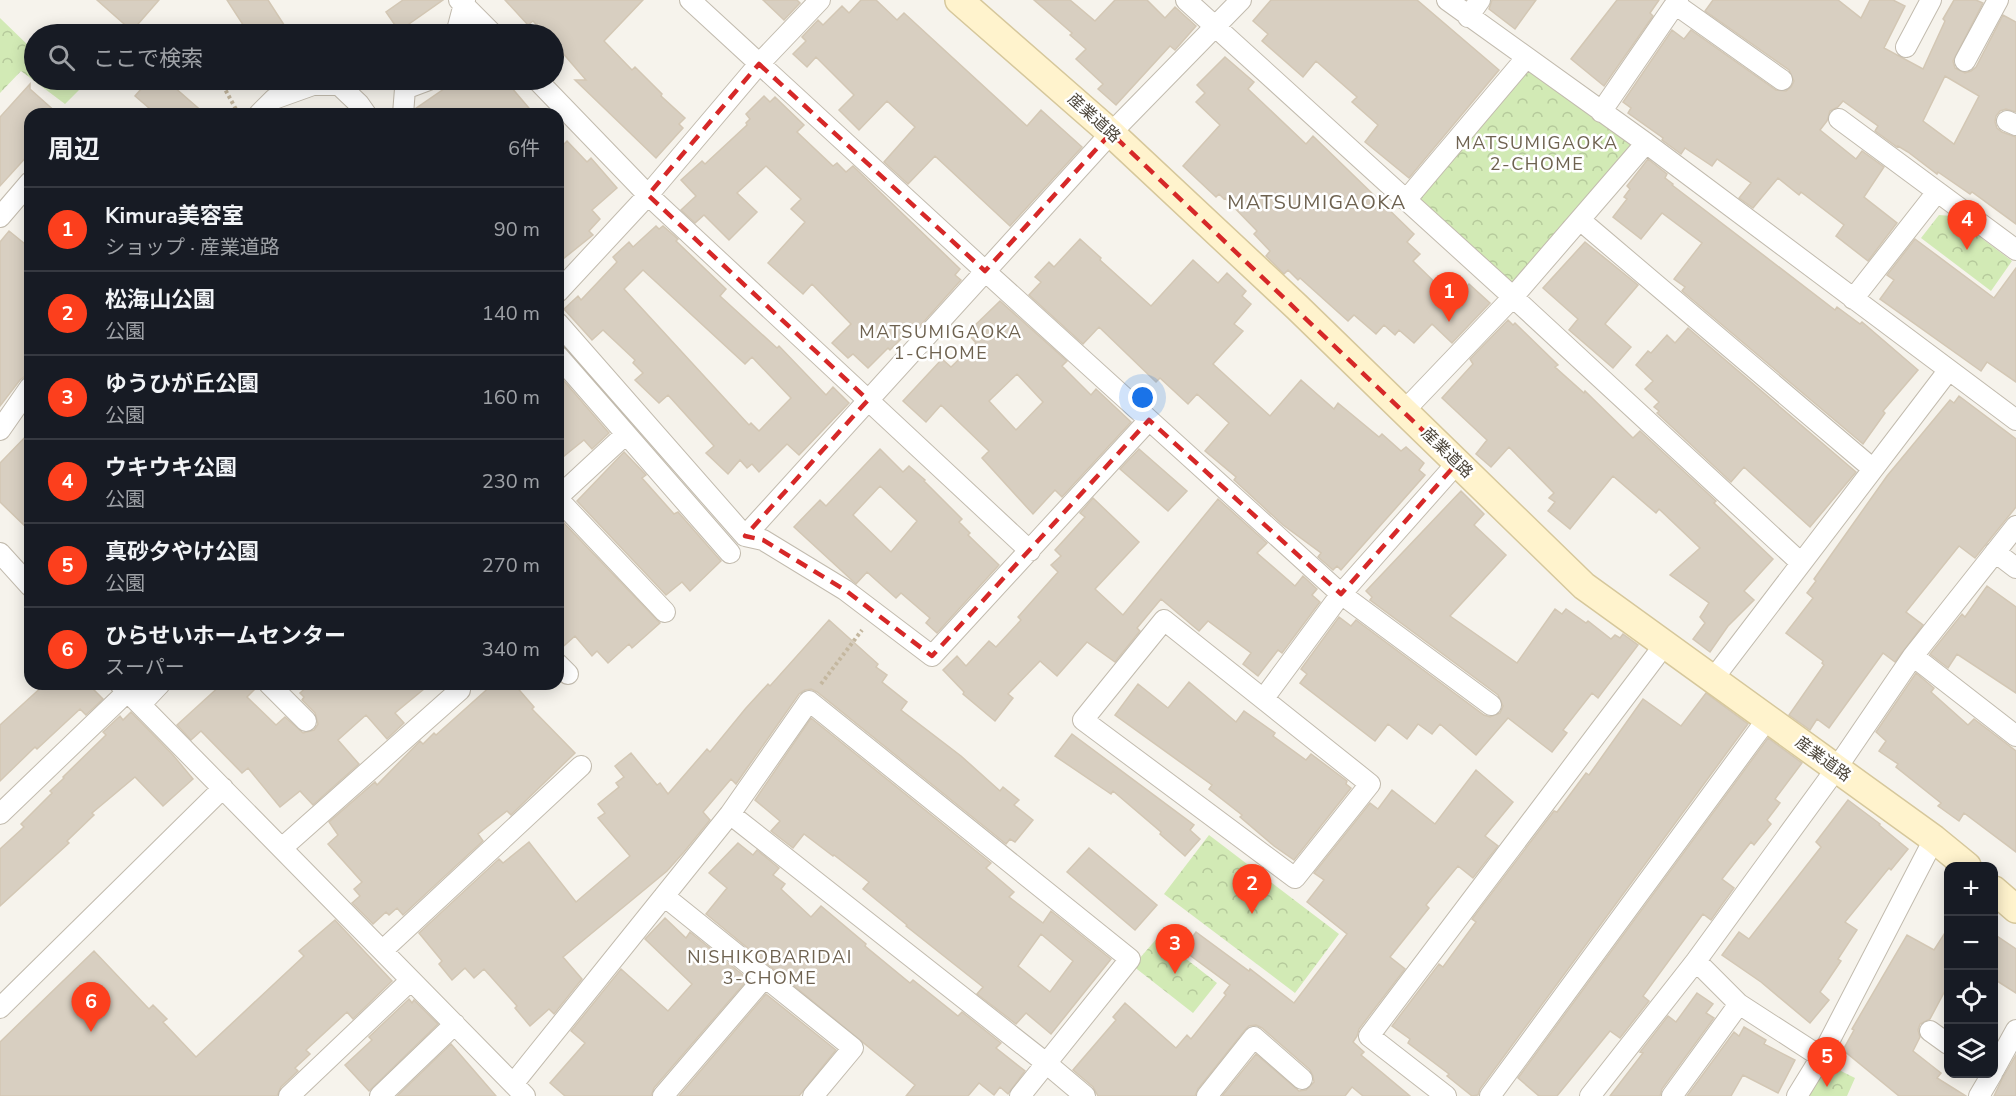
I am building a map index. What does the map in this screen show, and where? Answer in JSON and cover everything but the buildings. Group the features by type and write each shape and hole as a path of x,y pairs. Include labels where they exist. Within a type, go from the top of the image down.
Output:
{"street":[{"path":"690,0 1341,594 1491,705"},
{"path":"564,286 648,195 759,64 820,0"},
{"name":"産業道路","path":"959,0 1111,133 1297,307 1584,586 1934,839 1961,862"},
{"path":"1186,0 1801,563"},
{"path":"745,536 1111,133 1241,0"},
{"path":"1447,0 1646,143 2016,420"},
{"path":"1468,17 1480,0"},
{"path":"1905,47 1931,0"},
{"path":"1965,61 1998,0"},
{"path":"458,24 463,1"},
{"path":"463,1 484,24"},
{"path":"1601,112 1676,2 1782,80"},
{"path":"1406,200 1526,58"},
{"path":"265,108 274,99 299,90"},
{"path":"343,90 362,108"},
{"path":"403,108 405,90"},
{"path":"547,90 648,195 1030,551"},
{"path":"1839,119 2016,249"},
{"path":"1404,411 1513,297 1646,143"},
{"path":"0,217 24,189"},
{"path":"1853,299 1937,192"},
{"path":"1580,220 1873,469"},
{"path":"564,330 745,536 763,540 845,590 932,656 1149,420"},
{"path":"564,363 730,553"},
{"path":"1713,679 1948,371"},
{"path":"0,430 24,396"},
{"path":"564,492 626,434"},
{"path":"1264,698 1341,594 1457,463"},
{"path":"564,504 665,612"},
{"path":"1590,1096 1696,961 1836,769 1913,656 2016,526"},
{"path":"1995,552 2016,568"},
{"path":"0,553 24,579"},
{"path":"1164,620 1264,698 1370,784 1295,878 1083,720 1164,620"},
{"path":"1446,1096 1369,1036 1665,644"},
{"path":"1913,656 2016,736"},
{"path":"275,690 306,721"},
{"path":"282,848 460,690"},
{"path":"0,814 129,693 519,1090 664,896 730,814 809,701 1130,959 1020,1096"},
{"path":"1490,1096 1768,718"},
{"path":"382,950 581,766"},
{"path":"0,1008 223,788"},
{"path":"730,814 1085,1096"},
{"path":"1797,1096 1821,1057 1934,839"},
{"path":"1998,893 2016,909"},
{"path":"664,896 853,1048 813,1096"},
{"path":"1696,961 1739,1004 1821,1057"},
{"path":"663,1096 765,977"},
{"path":"289,1096 411,980"},
{"path":"1672,1096 1739,1004"},
{"path":"380,1096 455,1024"},
{"path":"1998,1061 2016,1030"},
{"path":"1930,1031 1944,1041"},
{"path":"1207,1096 1254,1037 1302,1078"},
{"path":"1979,1096 1988,1078"}],"path":[{"path":"225,90 235,108"},
{"path":"809,701 874,612"}],"highlighted area":[{"path":"759,64 985,271 1111,133 1457,463 1341,594 1149,420 932,656 845,590 763,540 745,536 868,400 648,195"}],"green space":[{"path":"0,18 24,41 24,73 21,71 0,93"},
{"path":"1526,58 1646,143 1513,297 1406,200"},
{"path":"46,90 79,90 65,104"},
{"path":"1939,215 1952,216 2012,261 1991,291 1921,238"},
{"path":"1209,835 1339,934 1295,993 1164,894"},
{"path":"1158,937 1217,983 1193,1013 1133,966"},
{"path":"1819,1060 1855,1078 1847,1096 1797,1096"}],"place":[{"name":"ウキウキ公園","path":"1967,250"},
{"name":"Kimura美容室","path":"1449,322"},
{"name":"松海山公園","path":"1252,914"},
{"name":"ゆうひが丘公園","path":"1175,974"},
{"name":"ひらせいホームセンター","path":"91,1032"},
{"name":"真砂夕やけ公園","path":"1827,1087"}],"district":[{"name":"MATSUMIGAOKA 2-CHOME","path":"1537,153"},
{"name":"MATSUMIGAOKA","path":"1317,202"},
{"name":"MATSUMIGAOKA 1-CHOME","path":"941,342"},
{"name":"NISHIKOBARIDAI 3-CHOME","path":"770,967"}]}
